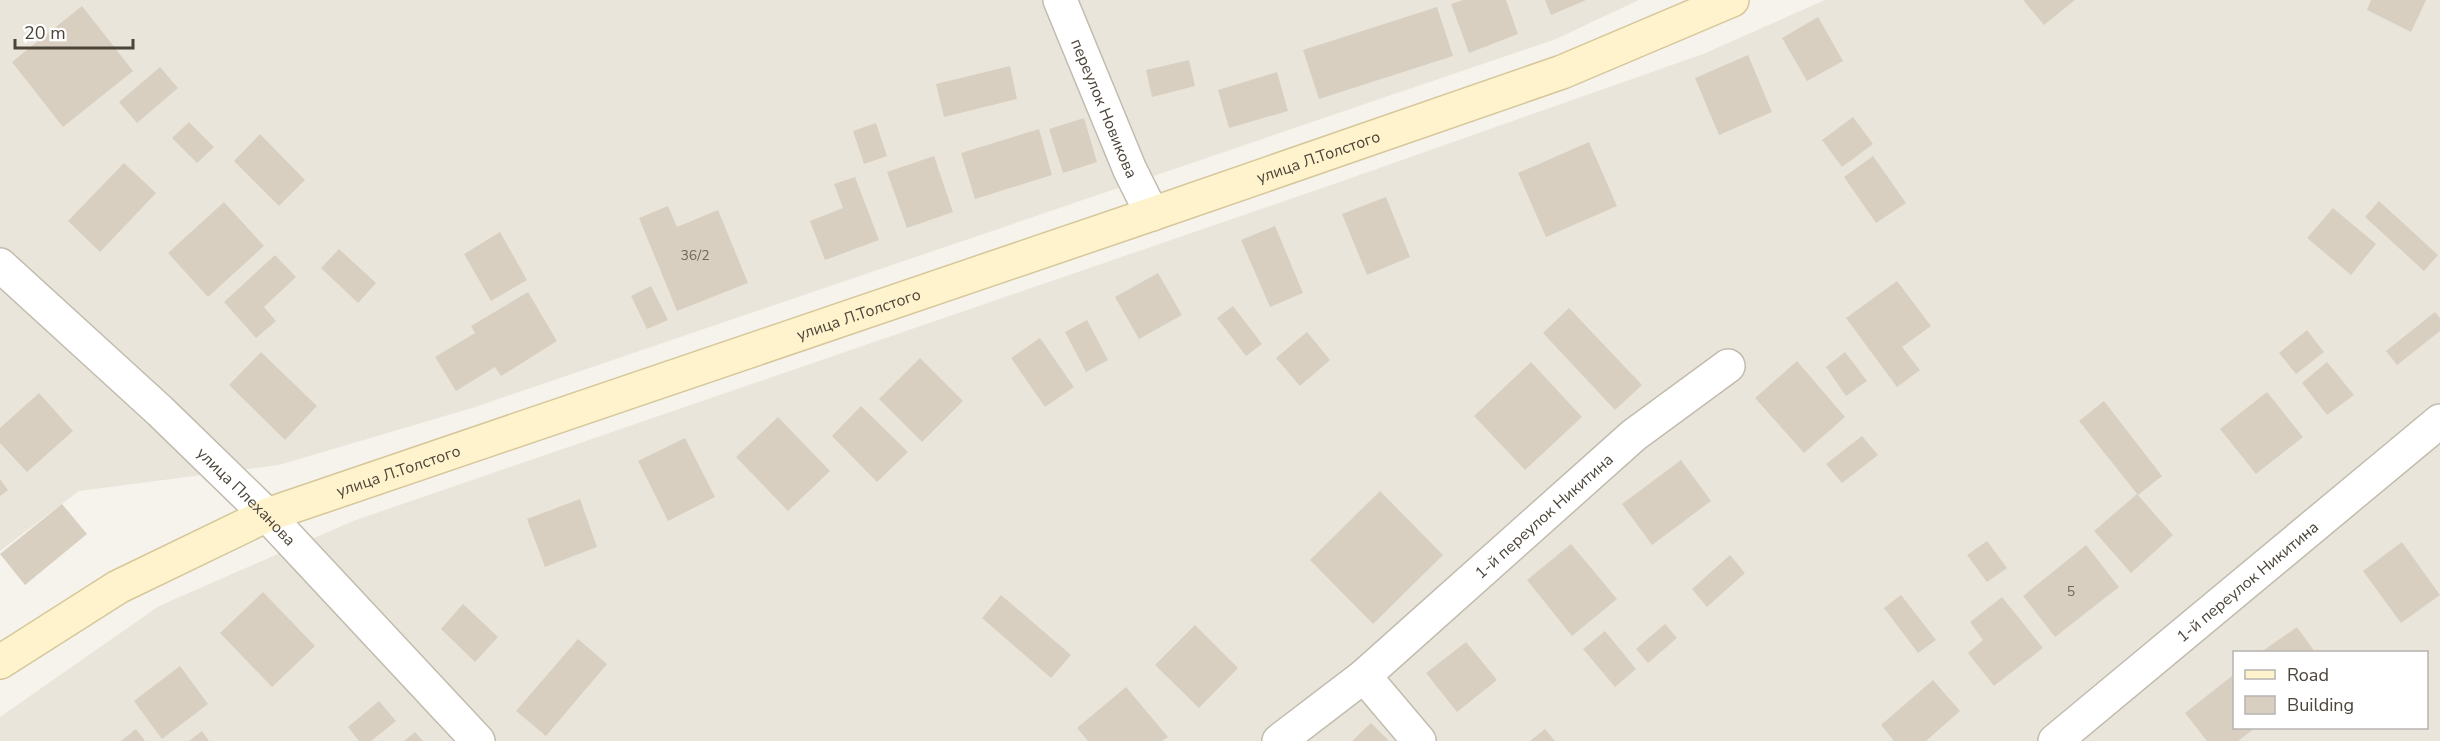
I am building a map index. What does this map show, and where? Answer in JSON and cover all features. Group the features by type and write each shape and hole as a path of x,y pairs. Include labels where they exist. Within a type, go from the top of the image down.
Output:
{"street":[{"name":"переулок Новикова","path":"1060,0 1130,170 1152,214"},
{"name":"улица Л.Толстого","path":"0,662 118,587 267,515 1562,72 1732,0"},
{"name":"улица Плеханова","path":"0,265 160,411 267,515 478,741"},
{"name":"1-й переулок Никитина","path":"1279,741 1364,676 1634,435 1728,366"},
{"name":"1-й переулок Никитина","path":"2055,741 2440,421"},
{"path":"1364,676 1419,741"}],"shaded area":[{"path":"0,0 1639,0 1556,39 472,408 279,465 79,491 0,551"},
{"path":"1825,0 2440,0 2440,741 0,741 0,717 159,606 353,521 1334,184 1703,54"}],"building":[{"path":"1463,0 1506,0 1518,34 1469,53 1451,4"},
{"path":"1545,0 1586,0 1551,15"},
{"path":"2023,0 2075,0 2044,25"},
{"path":"2371,0 2426,0 2411,32 2367,10"},
{"path":"82,6 133,71 63,127 12,62"},
{"path":"1437,7 1453,56 1319,99 1303,50"},
{"path":"1818,17 1843,61 1807,81 1782,38"},
{"path":"1748,55 1772,112 1719,135 1695,78"},
{"path":"1189,60 1195,86 1152,97 1146,70"},
{"path":"1010,66 1017,99 944,117 936,84"},
{"path":"160,67 178,88 137,123 119,102"},
{"path":"1277,72 1288,111 1229,128 1218,90"},
{"path":"1853,117 1873,144 1842,167 1822,140"},
{"path":"1084,118 1097,162 1063,173 1049,129"},
{"path":"189,122 214,147 197,163 172,138"},
{"path":"876,123 887,156 864,164 853,131"},
{"path":"1039,129 1052,175 975,199 961,153"},
{"path":"260,134 305,180 279,206 234,161"},
{"path":"1589,142 1617,206 1546,237 1518,173"},
{"path":"934,156 953,212 907,228 887,172"},
{"path":"1873,156 1906,203 1876,223 1844,177"},
{"path":"124,163 156,193 100,252 68,221"},
{"path":"855,177 879,240 825,260 810,221 843,208 834,184"},
{"path":"1386,197 1410,257 1367,275 1342,214"},
{"path":"2379,201 2438,255 2424,271 2365,217"},
{"path":"224,202 264,246 208,297 168,253"},
{"path":"668,206 677,227 718,210 748,283 677,311 639,218"},
{"path":"2333,208 2376,244 2351,275 2307,238"},
{"path":"1275,226 1303,293 1270,307 1241,240"},
{"path":"500,232 527,280 491,301 464,254"},
{"path":"339,249 376,283 358,303 321,268"},
{"path":"275,255 296,277 264,307 276,321 256,338 224,302"},
{"path":"1158,273 1182,315 1139,339 1115,297"},
{"path":"1897,281 1931,326 1902,347 1920,370 1897,387 1846,318"},
{"path":"651,286 668,320 647,329 631,296"},
{"path":"528,292 557,341 501,376 495,367 456,391 435,357 475,333 471,326"},
{"path":"1233,306 1262,344 1246,356 1217,318"},
{"path":"1569,308 1642,385 1615,410 1543,333"},
{"path":"2435,312 2440,318 2440,331 2397,365 2386,351"},
{"path":"1087,320 1108,360 1086,372 1065,332"},
{"path":"2307,330 2324,352 2296,374 2279,353"},
{"path":"1307,332 1330,360 1300,386 1276,358"},
{"path":"1040,338 1074,387 1045,407 1011,358"},
{"path":"261,352 317,406 285,440 229,385"},
{"path":"1845,352 1867,381 1846,396 1826,367"},
{"path":"920,358 963,401 922,442 879,399"},
{"path":"1797,361 1845,417 1804,453 1755,398"},
{"path":"1531,362 1582,417 1525,470 1474,416"},
{"path":"2327,362 2354,395 2327,415 2302,383"},
{"path":"2267,392 2303,437 2256,474 2220,429"},
{"path":"39,393 73,431 27,472 0,443 0,428"},
{"path":"2104,401 2162,476 2138,495 2079,421"},
{"path":"861,406 908,452 877,482 832,436"},
{"path":"778,417 830,471 788,511 736,457"},
{"path":"1862,436 1878,455 1842,483 1826,464"},
{"path":"685,438 715,497 668,521 638,461"},
{"path":"1681,460 1711,501 1652,545 1622,504"},
{"path":"0,479 8,490 0,496"},
{"path":"1380,491 1443,555 1373,624 1310,560"},
{"path":"2137,494 2173,535 2131,573 2094,531"},
{"path":"580,499 597,547 545,567 527,519"},
{"path":"62,504 87,534 25,585 0,554"},
{"path":"1987,541 2007,568 1987,582 1967,555"},
{"path":"2402,542 2440,595 2401,623 2363,571"},
{"path":"1571,544 1617,599 1572,636 1527,580"},
{"path":"2086,545 2119,587 2055,637 2023,596"},
{"path":"1730,555 1745,573 1707,607 1692,589"},
{"path":"263,592 315,646 272,687 220,633"},
{"path":"1001,595 1071,655 1051,678 982,618"},
{"path":"1901,595 1936,640 1918,653 1884,608"},
{"path":"2002,597 2043,648 1994,686 1968,653 1983,640 1970,622"},
{"path":"463,604 498,637 475,662 441,629"},
{"path":"1665,624 1677,638 1648,663 1636,649"},
{"path":"1195,625 1238,668 1199,708 1155,665"},
{"path":"2297,627 2314,651 2262,651"},
{"path":"1605,631 1636,669 1615,687 1583,649"},
{"path":"578,639 607,664 546,736 516,711"},
{"path":"1466,642 1497,680 1457,712 1426,673"},
{"path":"180,666 208,704 162,739 134,701"},
{"path":"2232,676 2233,729 2254,729 2238,741 2207,741 2185,713"},
{"path":"1933,680 1960,711 1926,741 1894,741 1881,725"},
{"path":"1126,687 1168,737 1162,741 1088,741 1077,728"},
{"path":"379,701 396,721 371,741 359,741 348,727"},
{"path":"1371,723 1389,741 1352,741"},
{"path":"136,729 145,741 121,741"},
{"path":"1545,729 1555,741 1530,741"},
{"path":"202,731 209,741 189,741"},
{"path":"415,732 423,741 404,741"}]}
